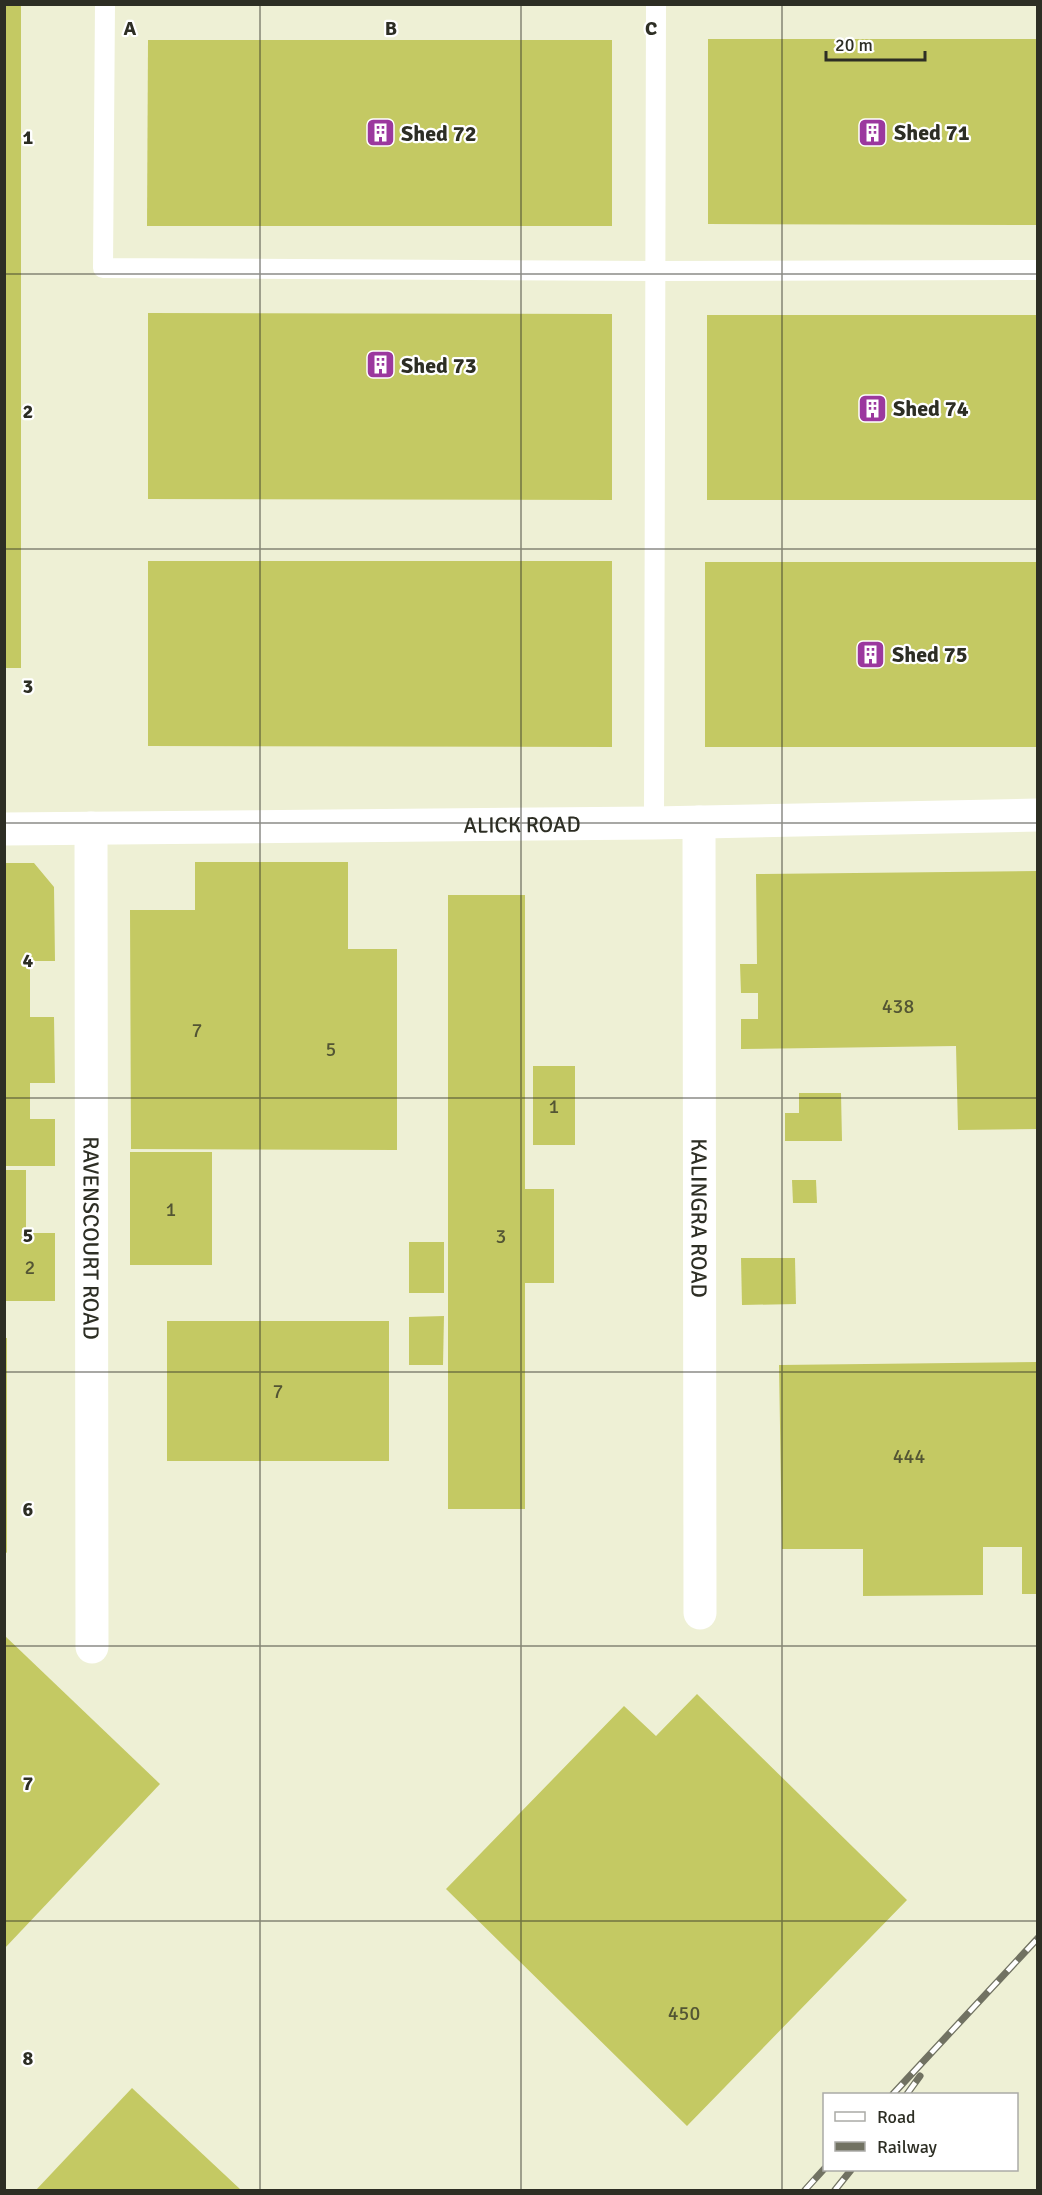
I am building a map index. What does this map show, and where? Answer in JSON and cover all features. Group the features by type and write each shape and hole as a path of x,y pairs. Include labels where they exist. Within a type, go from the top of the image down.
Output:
{"street":[{"name":"ALICK ROAD","path":"4,829 654,823 1038,815"},
{"name":"KALINGRA ROAD","path":"699,822 700,1613"},
{"name":"RAVENSCOURT ROAD","path":"91,828 92,1647"}],"lane":[{"path":"105,4 104,268 655,271 1038,270"},
{"path":"654,823 656,4"}],"building":[{"path":"4,4 21,4 21,668 4,668"},
{"name":"Shed 71","path":"708,39 1038,39 1038,225 708,224"},
{"name":"Shed 72","path":"148,40 612,40 612,226 147,226"},
{"name":"Shed 73","path":"148,313 612,314 612,500 148,499"},
{"name":"Shed 74","path":"707,315 1038,315 1038,500 707,500"},
{"path":"148,561 612,561 612,747 148,746"},
{"name":"Shed 75","path":"705,562 1038,562 1038,747 705,747"},
{"path":"195,862 348,862 348,949 397,949 397,1150 131,1149 130,910 195,910"},
{"path":"4,863 34,863 54,887 55,961 30,961 30,1017 54,1017 55,1083 30,1083 30,1119 55,1119 55,1166 4,1166"},
{"path":"1038,871 1038,1129 958,1130 956,1046 741,1049 741,1019 758,1019 758,993 741,993 740,964 757,964 756,874"},
{"path":"448,895 525,895 525,1189 554,1189 554,1283 525,1283 525,1509 448,1509"},
{"path":"533,1066 575,1066 575,1145 533,1145"},
{"path":"799,1093 841,1093 842,1141 785,1141 785,1113 799,1113"},
{"path":"130,1152 212,1152 212,1265 130,1265"},
{"path":"4,1170 26,1170 26,1233 55,1233 55,1301 4,1301"},
{"path":"792,1180 816,1180 817,1203 793,1203"},
{"path":"409,1242 444,1242 444,1293 409,1293"},
{"path":"741,1258 795,1258 796,1304 742,1305"},
{"path":"444,1316 443,1365 409,1365 409,1317"},
{"path":"167,1321 389,1321 389,1461 167,1461"},
{"path":"4,1338 7,1338 7,1553 4,1551"},
{"path":"1038,1362 1038,1594 1022,1594 1022,1547 983,1547 983,1595 863,1596 863,1549 782,1549 779,1365"},
{"path":"4,1635 160,1784 4,1949"},
{"path":"697,1694 907,1900 687,2126 446,1889 624,1706 656,1736"},
{"path":"132,2088 241,2190 36,2190"}],"railway":[{"path":"894,2093 1038,1938"},
{"path":"908,2093 920,2076"},
{"path":"805,2190 823,2170"},
{"path":"835,2190 850,2171"}],"place":[{"name":"Shed 71","path":"873,132"},
{"name":"Shed 72","path":"380,133"},
{"name":"Shed 73","path":"380,365"},
{"name":"Shed 74","path":"872,408"},
{"name":"Shed 75","path":"871,654"}]}
